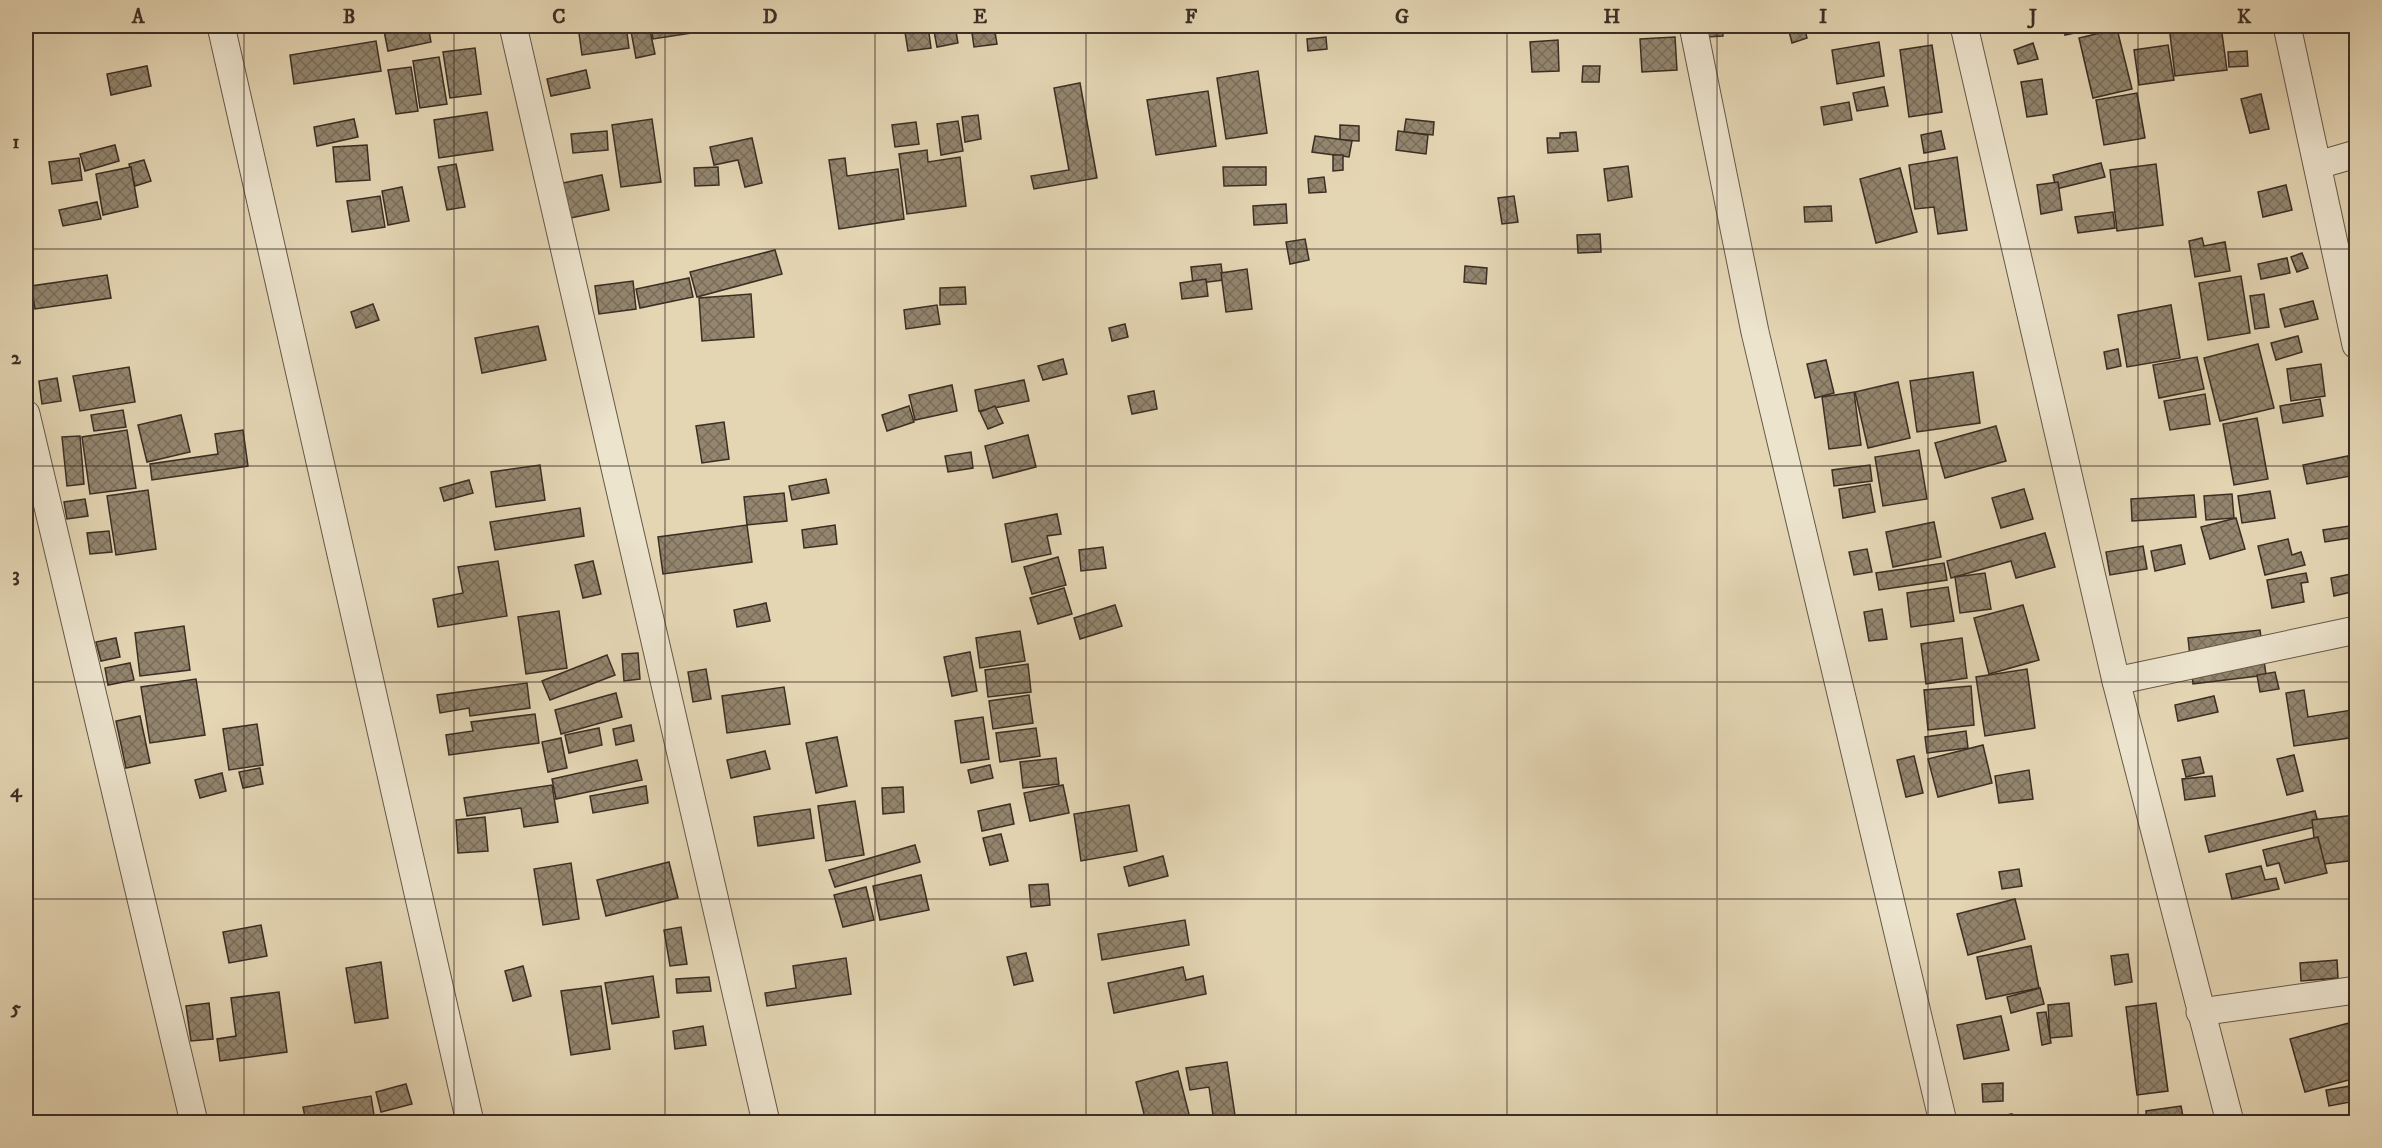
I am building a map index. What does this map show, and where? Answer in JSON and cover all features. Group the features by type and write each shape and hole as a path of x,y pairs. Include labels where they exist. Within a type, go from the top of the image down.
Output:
{"street":[{"path":"220,26 470,1122"},
{"path":"513,26 766,1122"},
{"path":"1693,26 1755,332 1942,1122"},
{"path":"1964,26 2116,681 2230,1122"},
{"path":"2287,26 2356,345"},
{"path":"2318,165 2356,154"},
{"path":"26,414 194,1122"},
{"path":"2116,681 2356,630"},
{"path":"2200,1012 2356,990"}],"building":[{"path":"383,26 428,26 431,42 388,51"},
{"path":"578,26 626,26 629,48 582,55"},
{"path":"630,26 649,26 655,54 636,58"},
{"path":"651,26 724,26 724,28 653,39"},
{"path":"797,26 844,26 798,33"},
{"path":"904,26 928,26 931,48 908,51"},
{"path":"933,26 955,26 958,43 937,47"},
{"path":"971,26 994,26 997,44 974,47"},
{"path":"1288,26 1320,26 1321,28 1288,31"},
{"path":"1354,26 1389,26 1389,27 1355,32"},
{"path":"1707,26 1722,26 1723,36 1707,37"},
{"path":"1804,26 1807,38 1792,43 1788,27"},
{"path":"2063,26 2106,26 2065,35"},
{"path":"2169,26 2221,26 2227,70 2175,76"},
{"path":"2223,26 2244,26 2225,31"},
{"path":"2117,29 2132,89 2093,98 2079,38"},
{"path":"1326,37 1327,49 1308,51 1307,39"},
{"path":"1675,37 1677,70 1642,72 1640,39"},
{"path":"1558,40 1559,71 1532,72 1530,42"},
{"path":"376,41 381,71 294,84 290,55"},
{"path":"1879,42 1884,76 1837,84 1832,50"},
{"path":"2033,43 2038,59 2018,64 2014,50"},
{"path":"1932,45 1942,112 1909,117 1900,50"},
{"path":"2168,45 2174,80 2139,85 2134,50"},
{"path":"475,48 481,94 450,98 443,52"},
{"path":"2247,51 2248,66 2229,67 2228,52"},
{"path":"439,57 447,104 420,108 413,61"},
{"path":"147,66 151,86 111,95 107,74"},
{"path":"1583,66 1600,66 1599,82 1582,82"},
{"path":"411,67 418,111 396,114 388,70"},
{"path":"586,70 590,88 551,96 547,79"},
{"path":"1258,71 1267,133 1226,139 1217,78"},
{"path":"2042,79 2047,114 2027,117 2021,82"},
{"path":"1080,83 1097,178 1034,189 1031,176 1069,170 1054,88"},
{"path":"1884,87 1888,106 1857,111 1853,93"},
{"path":"1208,91 1216,146 1156,155 1147,100"},
{"path":"2137,93 2145,138 2104,145 2096,100"},
{"path":"2261,94 2269,129 2250,133 2241,99"},
{"path":"1849,102 1852,120 1824,125 1821,107"},
{"path":"487,112 493,150 439,158 434,120"},
{"path":"978,115 981,139 965,142 962,117"},
{"path":"354,119 358,137 317,146 314,127"},
{"path":"652,119 661,182 621,187 612,125"},
{"path":"1406,119 1434,122 1433,135 1404,132"},
{"path":"958,121 963,151 941,155 937,124"},
{"path":"916,122 919,144 895,147 892,125"},
{"path":"1340,125 1359,126 1359,141 1340,140"},
{"path":"607,131 608,150 573,153 571,134"},
{"path":"1398,131 1428,135 1426,154 1396,150"},
{"path":"1941,131 1945,149 1924,153 1921,135"},
{"path":"1576,132 1578,151 1548,153 1547,138 1560,138 1560,133"},
{"path":"1315,136 1352,141 1349,157 1312,152"},
{"path":"752,138 762,183 745,187 738,160 714,165 710,147"},
{"path":"115,145 119,161 85,171 80,154"},
{"path":"367,145 370,180 336,182 333,147"},
{"path":"927,150 928,162 960,157 966,206 907,214 899,154"},
{"path":"1333,155 1343,155 1343,170 1333,171"},
{"path":"1957,157 1967,230 1938,234 1934,207 1915,209 1909,165"},
{"path":"79,158 82,180 52,184 49,162"},
{"path":"845,158 847,176 898,169 904,219 839,229 829,160"},
{"path":"144,160 151,181 135,186 129,164"},
{"path":"2101,163 2105,177 2056,189 2053,175"},
{"path":"456,164 465,207 447,210 438,167"},
{"path":"2156,164 2163,225 2117,231 2110,170"},
{"path":"1628,166 1632,197 1608,201 1604,169"},
{"path":"131,167 138,207 103,215 96,174"},
{"path":"718,167 719,185 695,186 694,168"},
{"path":"1223,167 1266,167 1266,185 1224,186"},
{"path":"1900,168 1917,232 1876,243 1860,179"},
{"path":"602,175 609,210 556,221 548,186"},
{"path":"1324,177 1326,192 1309,193 1308,179"},
{"path":"2058,182 2062,210 2041,214 2037,185"},
{"path":"2286,185 2292,210 2263,217 2258,192"},
{"path":"402,187 409,221 388,225 382,191"},
{"path":"380,196 385,227 352,232 347,201"},
{"path":"1514,196 1518,222 1502,224 1498,198"},
{"path":"97,202 101,219 63,226 59,210"},
{"path":"1286,204 1287,223 1254,225 1253,206"},
{"path":"1831,206 1832,221 1805,222 1804,207"},
{"path":"2113,212 2115,228 2078,233 2075,217"},
{"path":"1600,234 1601,252 1578,253 1577,235"},
{"path":"2202,238 2204,246 2225,242 2230,271 2195,277 2189,241"},
{"path":"1305,239 1309,260 1290,264 1286,242"},
{"path":"775,250 782,274 697,297 690,272"},
{"path":"2302,253 2308,268 2297,272 2291,257"},
{"path":"2287,258 2290,273 2261,279 2258,264"},
{"path":"1221,264 1223,280 1193,284 1191,267"},
{"path":"1465,266 1487,268 1486,284 1464,282"},
{"path":"1247,269 1252,309 1226,312 1221,273"},
{"path":"107,275 111,298 35,309 31,286"},
{"path":"2241,276 2250,333 2208,340 2199,283"},
{"path":"689,278 693,297 640,308 636,289"},
{"path":"1206,279 1208,296 1182,299 1180,283"},
{"path":"633,281 636,309 599,314 595,286"},
{"path":"965,287 966,304 940,305 940,288"},
{"path":"751,294 754,337 702,341 699,298"},
{"path":"2264,294 2269,327 2255,329 2250,296"},
{"path":"2313,301 2318,319 2285,327 2280,309"},
{"path":"373,304 379,320 356,328 351,312"},
{"path":"937,305 940,324 906,329 904,310"},
{"path":"2171,305 2180,358 2127,367 2118,315"},
{"path":"1125,324 1128,337 1112,341 1109,328"},
{"path":"538,326 546,360 482,373 475,338"},
{"path":"2298,336 2302,352 2276,360 2271,343"},
{"path":"2258,344 2274,408 2220,421 2204,358"},
{"path":"2118,349 2121,366 2107,369 2104,352"},
{"path":"2197,357 2204,389 2159,398 2153,365"},
{"path":"1063,359 1067,374 1043,380 1038,366"},
{"path":"1826,360 1834,393 1815,398 1807,364"},
{"path":"2321,364 2325,396 2291,401 2287,369"},
{"path":"129,367 135,402 80,411 73,376"},
{"path":"1973,372 1980,423 1917,432 1910,381"},
{"path":"57,378 61,401 42,404 39,381"},
{"path":"1024,380 1029,401 979,411 975,390"},
{"path":"1898,382 1910,438 1868,448 1855,392"},
{"path":"952,385 957,411 915,420 909,395"},
{"path":"1154,391 1157,409 1132,414 1128,396"},
{"path":"1854,392 1861,445 1829,449 1822,397"},
{"path":"2205,394 2210,424 2170,430 2164,401"},
{"path":"2320,399 2323,416 2283,423 2280,406"},
{"path":"909,406 914,422 887,431 882,415"},
{"path":"995,406 1003,423 988,429 980,412"},
{"path":"123,410 126,427 94,431 91,415"},
{"path":"181,415 190,452 147,462 138,425"},
{"path":"2257,418 2268,479 2234,485 2223,424"},
{"path":"724,422 729,459 702,463 696,426"},
{"path":"1996,426 2006,461 1945,478 1935,443"},
{"path":"127,430 136,488 90,494 82,437"},
{"path":"243,430 248,466 152,480 150,464 218,454 215,434"},
{"path":"1028,435 1036,467 993,478 985,446"},
{"path":"80,436 84,484 67,486 62,437"},
{"path":"1919,450 1927,499 1883,506 1875,457"},
{"path":"971,452 973,468 948,472 945,456"},
{"path":"2348,456 2351,476 2307,484 2303,465"},
{"path":"540,465 545,500 496,507 491,472"},
{"path":"1870,465 1872,481 1834,486 1832,470"},
{"path":"826,479 829,493 792,500 789,486"},
{"path":"469,480 473,493 444,501 440,488"},
{"path":"1870,484 1875,512 1843,518 1839,489"},
{"path":"2024,489 2033,519 2001,528 1992,498"},
{"path":"148,490 156,549 116,555 107,496"},
{"path":"2270,491 2275,518 2242,523 2238,496"},
{"path":"784,493 787,521 747,525 744,497"},
{"path":"2232,494 2234,518 2206,520 2204,496"},
{"path":"2194,495 2196,517 2132,521 2131,499"},
{"path":"85,499 88,516 67,519 64,502"},
{"path":"580,508 584,536 495,550 490,522"},
{"path":"1057,514 1061,534 1047,536 1051,554 1012,562 1005,524"},
{"path":"2236,518 2245,549 2210,559 2201,527"},
{"path":"1934,522 1941,557 1893,567 1886,532"},
{"path":"747,525 752,562 663,574 658,537"},
{"path":"835,525 837,544 804,548 802,530"},
{"path":"2356,525 2356,537 2325,542 2323,530"},
{"path":"109,531 112,552 90,554 87,533"},
{"path":"2045,533 2055,567 2016,578 2011,561 1951,578 1947,561"},
{"path":"2288,539 2292,555 2301,552 2305,565 2265,575 2258,546"},
{"path":"2181,545 2185,564 2155,571 2151,551"},
{"path":"2143,546 2147,569 2110,575 2106,552"},
{"path":"1103,547 1106,568 1081,571 1079,550"},
{"path":"1867,549 1872,572 1854,575 1849,552"},
{"path":"1058,557 1066,585 1032,594 1024,567"},
{"path":"498,561 507,616 438,627 433,599 463,593 458,567"},
{"path":"593,561 601,594 583,598 575,565"},
{"path":"1944,563 1947,580 1879,590 1876,573"},
{"path":"1985,573 1991,609 1960,613 1955,577"},
{"path":"2306,573 2308,582 2301,583 2304,602 2272,608 2267,580"},
{"path":"2356,573 2356,591 2334,596 2331,578"},
{"path":"1948,587 1954,621 1911,627 1907,593"},
{"path":"1064,588 1072,614 1038,624 1030,598"},
{"path":"766,603 770,621 737,627 734,610"},
{"path":"1115,605 1122,626 1080,639 1074,618"},
{"path":"2023,605 2039,660 1989,674 1974,618"},
{"path":"1882,609 1887,639 1869,641 1864,612"},
{"path":"559,611 567,668 526,674 518,617"},
{"path":"184,626 190,670 140,676 135,633"},
{"path":"2260,630 2266,675 2193,684 2188,638"},
{"path":"1020,631 1025,661 980,668 976,638"},
{"path":"116,638 120,657 101,661 96,642"},
{"path":"1962,638 1967,678 1926,684 1921,644"},
{"path":"970,652 977,691 952,696 944,657"},
{"path":"638,653 640,679 624,681 622,654"},
{"path":"607,655 615,675 550,700 542,681"},
{"path":"130,663 134,680 108,685 105,668"},
{"path":"1028,664 1031,692 988,697 985,670"},
{"path":"706,669 711,699 693,702 688,672"},
{"path":"2027,669 2035,728 1985,736 1976,677"},
{"path":"2275,672 2279,689 2260,692 2257,675"},
{"path":"196,679 205,735 150,743 141,687"},
{"path":"527,683 530,708 470,716 469,708 440,713 437,695"},
{"path":"1971,686 1974,725 1928,730 1924,690"},
{"path":"784,687 790,724 727,733 722,696"},
{"path":"2304,690 2308,717 2352,710 2356,737 2294,746 2286,693"},
{"path":"616,693 622,717 561,734 555,710"},
{"path":"1029,695 1033,723 993,729 989,701"},
{"path":"2214,696 2218,712 2178,721 2175,705"},
{"path":"535,714 539,743 449,755 446,735 473,731 471,722"},
{"path":"140,716 150,763 126,768 116,721"},
{"path":"983,717 989,759 961,763 955,721"},
{"path":"257,724 263,765 229,770 223,729"},
{"path":"631,725 634,741 616,745 613,729"},
{"path":"599,728 602,745 569,753 565,735"},
{"path":"1036,728 1040,756 1000,762 996,733"},
{"path":"1966,731 1968,748 1927,753 1925,737"},
{"path":"837,737 847,786 816,793 806,743"},
{"path":"561,738 567,768 548,772 542,742"},
{"path":"1983,745 1992,783 1938,797 1928,759"},
{"path":"765,751 770,769 731,778 727,760"},
{"path":"2294,755 2303,791 2287,795 2277,759"},
{"path":"1914,756 1923,793 1906,797 1897,760"},
{"path":"2200,757 2204,773 2186,777 2182,760"},
{"path":"1056,758 1059,784 1023,788 1020,762"},
{"path":"637,760 642,780 556,799 552,779"},
{"path":"990,765 993,778 971,783 968,770"},
{"path":"260,768 263,784 243,788 239,772"},
{"path":"2029,770 2033,799 1999,803 1995,776"},
{"path":"222,773 226,791 200,798 195,780"},
{"path":"2212,776 2215,796 2185,800 2182,779"},
{"path":"552,785 558,822 524,827 521,808 467,816 464,798"},
{"path":"1063,785 1069,813 1030,821 1024,793"},
{"path":"646,786 648,803 593,813 590,796"},
{"path":"903,787 904,812 883,814 882,788"},
{"path":"855,801 864,855 826,861 818,806"},
{"path":"1010,804 1014,824 982,831 978,811"},
{"path":"1129,805 1137,851 1081,861 1074,814"},
{"path":"810,809 814,838 758,846 754,817"},
{"path":"2315,811 2319,826 2209,852 2205,836"},
{"path":"2355,815 2356,860 2317,865 2312,820"},
{"path":"485,817 488,851 458,853 456,820"},
{"path":"1001,834 1008,861 990,865 983,838"},
{"path":"2318,837 2327,873 2285,883 2279,863 2267,866 2263,850"},
{"path":"915,845 920,862 835,887 829,870"},
{"path":"1163,856 1168,876 1129,886 1124,867"},
{"path":"669,862 678,898 606,916 597,880"},
{"path":"571,863 579,919 543,925 534,869"},
{"path":"2261,866 2265,880 2276,878 2279,889 2232,899 2226,874"},
{"path":"2019,869 2022,886 2002,889 1999,872"},
{"path":"921,875 929,910 880,920 873,886"},
{"path":"1048,884 1050,905 1031,907 1029,885"},
{"path":"866,887 874,920 843,927 834,895"},
{"path":"2015,899 2025,939 1968,955 1957,914"},
{"path":"1185,920 1189,945 1102,960 1098,934"},
{"path":"261,925 267,956 229,963 223,932"},
{"path":"681,927 687,964 670,966 664,930"},
{"path":"2031,946 2039,988 1986,999 1977,957"},
{"path":"1026,953 1033,981 1014,985 1007,957"},
{"path":"2128,954 2132,982 2115,985 2111,956"},
{"path":"846,958 851,994 767,1006 765,993 796,988 793,966"},
{"path":"2337,960 2338,978 2301,981 2300,963"},
{"path":"381,962 388,1018 355,1023 346,968"},
{"path":"523,966 531,996 513,1001 505,971"},
{"path":"1183,967 1186,980 1203,976 1206,994 1114,1013 1108,983"},
{"path":"653,976 659,1017 612,1024 605,983"},
{"path":"709,977 711,991 677,993 676,979"},
{"path":"601,986 610,1049 571,1055 561,991"},
{"path":"2040,988 2044,1004 2011,1013 2007,997"},
{"path":"279,992 287,1052 220,1061 217,1039 236,1036 231,998"},
{"path":"209,1003 213,1039 191,1041 186,1006"},
{"path":"2069,1003 2072,1036 2050,1038 2048,1005"},
{"path":"2156,1003 2168,1091 2137,1095 2126,1007"},
{"path":"2046,1012 2051,1043 2042,1045 2037,1013"},
{"path":"2001,1016 2009,1050 1964,1059 1957,1025"},
{"path":"2356,1021 2356,1078 2305,1092 2290,1039"},
{"path":"703,1026 706,1045 675,1049 673,1031"},
{"path":"1227,1062 1236,1122 1214,1122 1209,1087 1190,1090 1186,1068"},
{"path":"1178,1071 1191,1122 1146,1122 1136,1082"},
{"path":"2003,1083 2003,1101 1983,1102 1982,1084"},
{"path":"406,1084 412,1104 381,1112 376,1092"},
{"path":"2356,1085 2356,1101 2329,1106 2326,1090"},
{"path":"371,1096 375,1122 306,1122 303,1107"},
{"path":"2181,1106 2184,1122 2147,1122 2146,1111"},
{"path":"2012,1114 2013,1122 1980,1122 1980,1120"}]}
